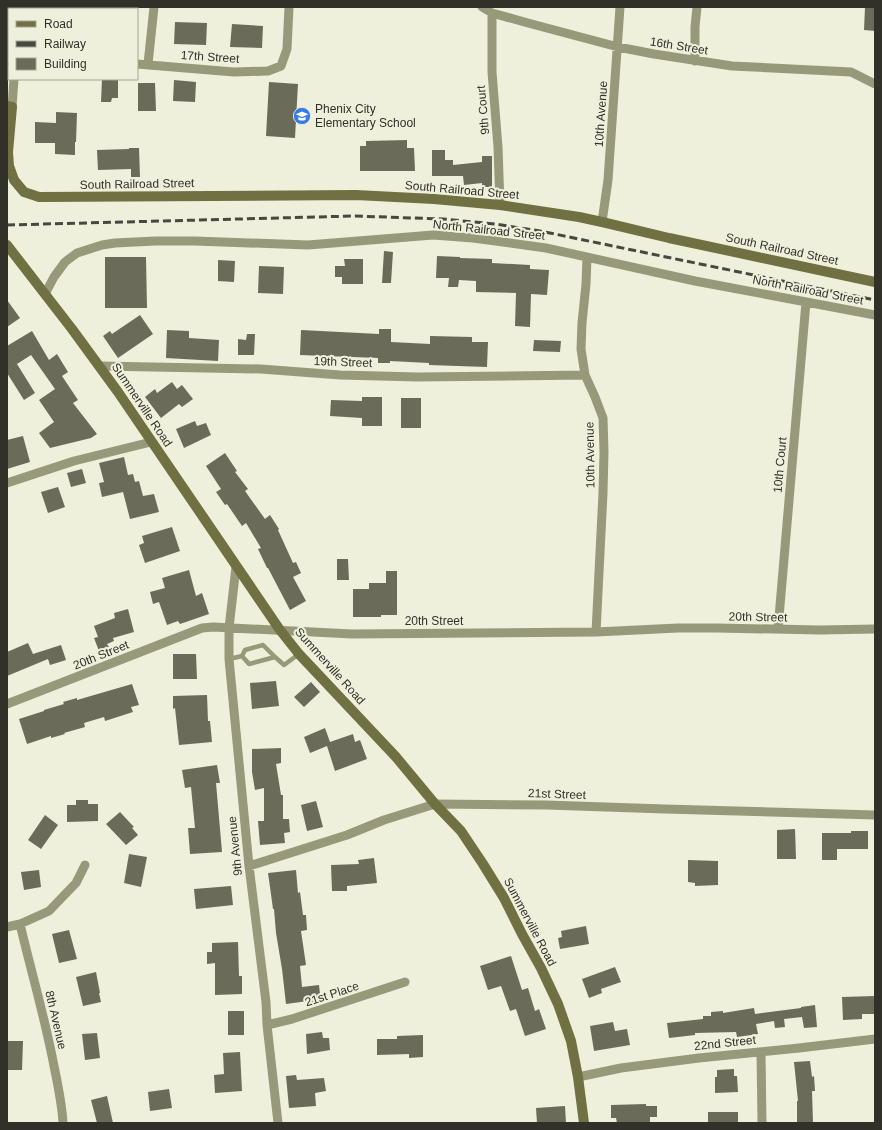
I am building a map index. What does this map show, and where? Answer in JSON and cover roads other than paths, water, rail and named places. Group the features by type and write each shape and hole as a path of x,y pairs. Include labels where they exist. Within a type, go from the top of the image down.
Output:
{"main road":[{"name":"South Railroad Street","path":"10,106 8,152 9,166 14,180 24,192 40,197 356,196 500,205 602,222 875,282"},
{"name":"Summerville Road","path":"7,246 100,366 151,442 208,522 236,567 280,630 299,654 396,757 435,804 461,831 483,864 504,898 558,1004 571,1041 578,1077 584,1123"}],"street":[{"path":"148,64 154,7"},
{"name":"17th Street","path":"138,64 234,72 268,71 281,66 287,49 289,7"},
{"name":"16th Street","path":"482,7 492,13 618,47 732,66 851,72 875,84"},
{"name":"10th Avenue","path":"602,222 608,180 620,7"},
{"path":"695,61 696,7"},
{"name":"9th Court","path":"492,13 492,72 498,147 500,205"},
{"path":"10,106 14,80"},
{"name":"North Railroad Street","path":"45,294 54,277 65,262 77,253 90,248 115,243 195,241 308,245 433,235 473,238 546,248 695,281 875,315"},
{"name":"10th Avenue","path":"587,257 581,349 585,375 595,397 602,418 604,452 596,632"},
{"name":"10th Court","path":"778,629 806,302"},
{"name":"19th Street","path":"100,366 261,369 340,375 418,377 585,375"},
{"path":"7,483 74,461 151,442"},
{"name":"9th Avenue","path":"236,567 229,628 229,659 249,866 266,1002 267,1025 278,1123"},
{"name":"20th Street","path":"7,704 202,628 213,627 352,634 596,632 678,628 875,629"},
{"name":"21st Street","path":"249,866 347,835 384,820 435,804 546,805 875,815"},
{"path":"7,927 20,924 49,911 76,883 85,865"},
{"name":"8th Avenue","path":"20,924 30,969 48,1034 63,1123"},
{"name":"21st Place","path":"267,1025 292,1019 405,982"},
{"name":"22nd Street","path":"578,1077 629,1067 699,1058 875,1039"},
{"path":"761,1052 762,1123"}],"lane":[{"path":"242,656 245,650 263,645 284,665 299,654"},
{"path":"229,659 242,656"},
{"path":"242,656 249,664 275,658"}],"railway":[{"path":"7,225 355,216 443,219 495,224 540,231 875,300"}],"place":[{"name":"Phenix City Elementary School","path":"302,116"}]}
